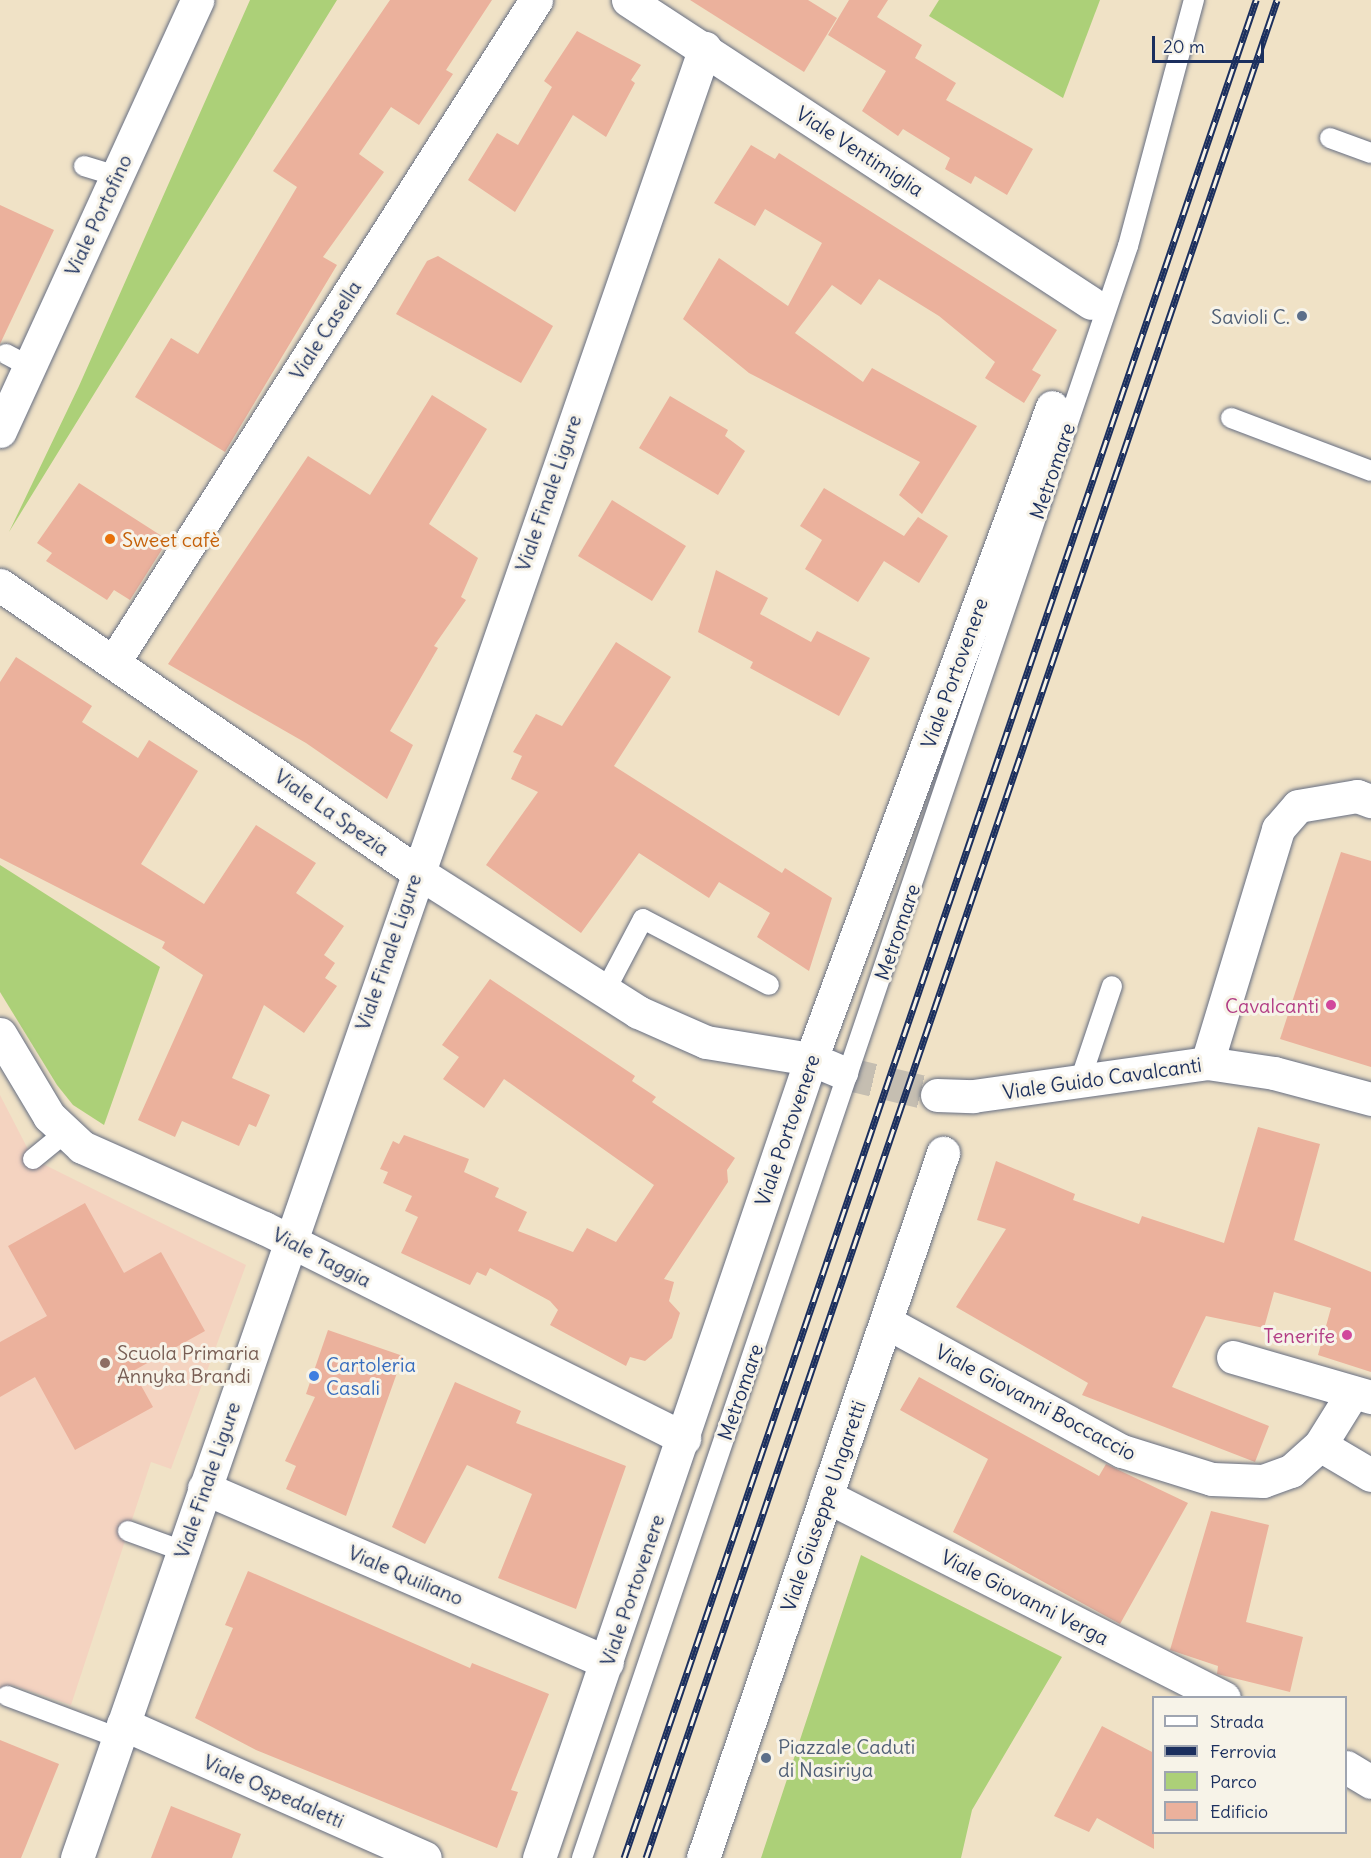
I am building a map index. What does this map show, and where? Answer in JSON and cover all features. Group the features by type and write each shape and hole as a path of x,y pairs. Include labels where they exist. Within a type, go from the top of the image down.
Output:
{"street":[{"name":"Viale Portofino","path":"0,431 17,360 116,176 197,0"},
{"name":"Viale Casella","path":"115,660 536,0"},
{"name":"Viale Ventimiglia","path":"628,0 705,48 1091,303"},
{"name":"Viale Finale Ligure","path":"77,1858 416,871 705,48"},
{"name":"Viale Portovenere","path":"539,1858 684,1438 811,1059 1052,407"},
{"name":"Viale La Spezia","path":"0,585 115,660 416,871 605,991 706,1042 811,1059 841,1072"},
{"path":"1204,1071 1278,829 1298,806 1347,797 1371,801"},
{"name":"Viale Taggia","path":"0,1034 49,1116 82,1147 289,1240 684,1438"},
{"name":"Viale Guido Cavalcanti","path":"938,1095 973,1096 1080,1081 1204,1071 1275,1073 1371,1100"},
{"name":"Viale Giuseppe Ungaretti","path":"703,1858 943,1153"},
{"name":"Viale Giovanni Boccaccio","path":"886,1322 1122,1451 1212,1479 1263,1481 1291,1472 1320,1445 1362,1394"},
{"path":"1233,1357 1362,1394"},
{"path":"1320,1445 1371,1475"},
{"name":"Viale Quiliano","path":"204,1488 607,1662"},
{"name":"Viale Giovanni Verga","path":"826,1496 1220,1696"},
{"name":"Viale Ospedaletti","path":"121,1731 425,1858"},
{"path":"1347,1768 1371,1782"}],"lane":[{"name":"Metromare","path":"582,1858 1128,246 1194,0"},
{"path":"1330,138 1371,153"},
{"path":"84,166 116,176"},
{"path":"1231,418 1371,471"},
{"path":"605,991 643,919 769,985"},
{"path":"1080,1081 1112,986"},
{"path":"33,1159 66,1132"},
{"path":"128,1531 183,1551"},
{"path":"7,1696 121,1731"}],"shaded area":[{"name":"Scuola Primaria Annyka Brandi","path":"0,1095 33,1159 246,1265 171,1469 151,1462 71,1705 12,1685 0,1689"}],"green space":[{"path":"250,0 337,0 9,532 79,386"},
{"path":"939,0 1100,0 1063,98 929,16"},
{"path":"0,865 160,967 104,1125 73,1105 57,1085 0,992"},
{"path":"861,1555 1062,1657 972,1810 961,1858 761,1858"}],"building":[{"path":"390,0 492,0 446,70 453,74 419,125 391,107 359,154 384,172 323,257 337,265 225,452 135,397 171,338 198,354 297,187 273,171"},
{"path":"690,0 808,0 837,18 804,72"},
{"path":"849,0 888,0 877,17 922,45 915,58 956,83 946,100 1033,149 1007,195 975,176 971,184 945,169 950,158 903,129 898,136 862,111 886,71 828,35"},
{"path":"577,31 641,65 631,80 635,83 606,137 573,115 515,212 468,180 497,133 518,145 552,87 544,81"},
{"path":"751,145 775,159 779,153 1057,330 1032,370 1041,375 1024,403 985,378 995,362 939,316 879,279 861,305 832,285 795,333 863,382 872,368 977,426 922,514 899,495 920,462 749,373 683,319 719,258 788,306 822,243 765,209 755,226 714,203"},
{"path":"0,205 54,230 0,344"},
{"path":"438,256 553,326 521,383 396,314 427,261"},
{"path":"432,395 487,429 429,524 478,558 461,597 466,600 434,646 438,648 390,731 413,745 387,799 306,743 168,664 308,456 370,495"},
{"path":"670,396 728,430 725,436 745,451 718,495 639,448"},
{"path":"79,483 168,540 130,600 114,590 107,600 46,561 52,553 37,543"},
{"path":"824,488 904,536 918,517 948,536 919,583 884,561 858,602 805,569 822,540 800,526"},
{"path":"612,500 686,546 652,601 578,556"},
{"path":"716,570 768,598 760,614 811,642 817,631 870,658 839,716 750,668 753,662 698,632"},
{"path":"616,642 671,677 614,766 782,873 785,868 832,898 809,971 757,937 770,913 719,882 709,898 639,853 581,933 486,865 538,792 511,779 522,756 513,752 536,714 562,726"},
{"path":"16,657 92,706 82,722 138,758 149,740 198,771 141,864 204,904 256,825 316,863 296,893 344,926 324,955 335,963 325,978 337,986 304,1033 264,1005 232,1078 270,1095 256,1127 249,1124 239,1146 182,1121 175,1137 138,1120 203,975 162,948 165,942 0,858 0,682"},
{"path":"1341,852 1371,861 1371,1067 1280,1039"},
{"path":"490,979 635,1076 632,1081 656,1097 652,1102 735,1158 727,1170 728,1182 664,1279 674,1282 669,1301 680,1313 672,1338 645,1361 630,1357 626,1366 550,1325 558,1310 550,1301 490,1268 486,1276 477,1272 470,1285 401,1253 418,1217 405,1211 412,1196 383,1183 388,1172 380,1169 393,1141 399,1144 404,1135 469,1159 464,1172 499,1188 495,1197 527,1212 518,1231 573,1252 587,1228 616,1242 654,1185 504,1079 484,1108 443,1079 459,1057 442,1045"},
{"path":"1258,1127 1320,1144 1294,1240 1371,1272 1371,1372 1318,1355 1331,1308 1274,1292 1264,1328 1206,1316 1172,1387 1269,1426 1255,1462 1082,1395 1088,1383 956,1307 1006,1229 977,1220 996,1161 1075,1194 1073,1200 1139,1224 1142,1216 1224,1243"},
{"path":"85,1203 124,1273 161,1252 205,1331 133,1371 153,1407 75,1450 35,1377 0,1397 0,1342 47,1316 8,1246"},
{"path":"328,1330 403,1356 346,1516 286,1489 296,1466 285,1461 315,1397 306,1394"},
{"path":"919,1377 1099,1476 1106,1464 1188,1503 1120,1624 953,1532 988,1459 900,1410"},
{"path":"455,1382 521,1411 516,1423 626,1466 576,1609 498,1578 532,1494 467,1465 425,1544 392,1527"},
{"path":"1211,1511 1269,1525 1246,1622 1303,1637 1290,1692 1217,1674 1218,1666 1170,1650"},
{"path":"248,1571 470,1668 472,1663 549,1694 511,1790 518,1792 497,1848 256,1750 195,1718 233,1628 225,1625"},
{"path":"1102,1726 1152,1752 1154,1849 1097,1818 1089,1832 1054,1816"},
{"path":"0,1740 59,1764 21,1858 0,1858"},
{"path":"171,1806 241,1834 232,1858 151,1858"}],"tunnel":[{"path":"841,1072 937,1095"}],"railway":[{"path":"624,1858 1256,0"},
{"path":"646,1858 1277,0"}],"place":[{"name":"Savioli C.","path":"1302,316"},
{"name":"Sweet cafè","path":"110,539"},
{"name":"Cavalcanti","path":"1331,1005"},
{"name":"Tenerife","path":"1347,1335"},
{"name":"Scuola Primaria Annyka Brandi","path":"105,1363"},
{"name":"Cartoleria Casali","path":"314,1376"},
{"name":"Piazzale Caduti di Nasiriya","path":"766,1758"}]}
